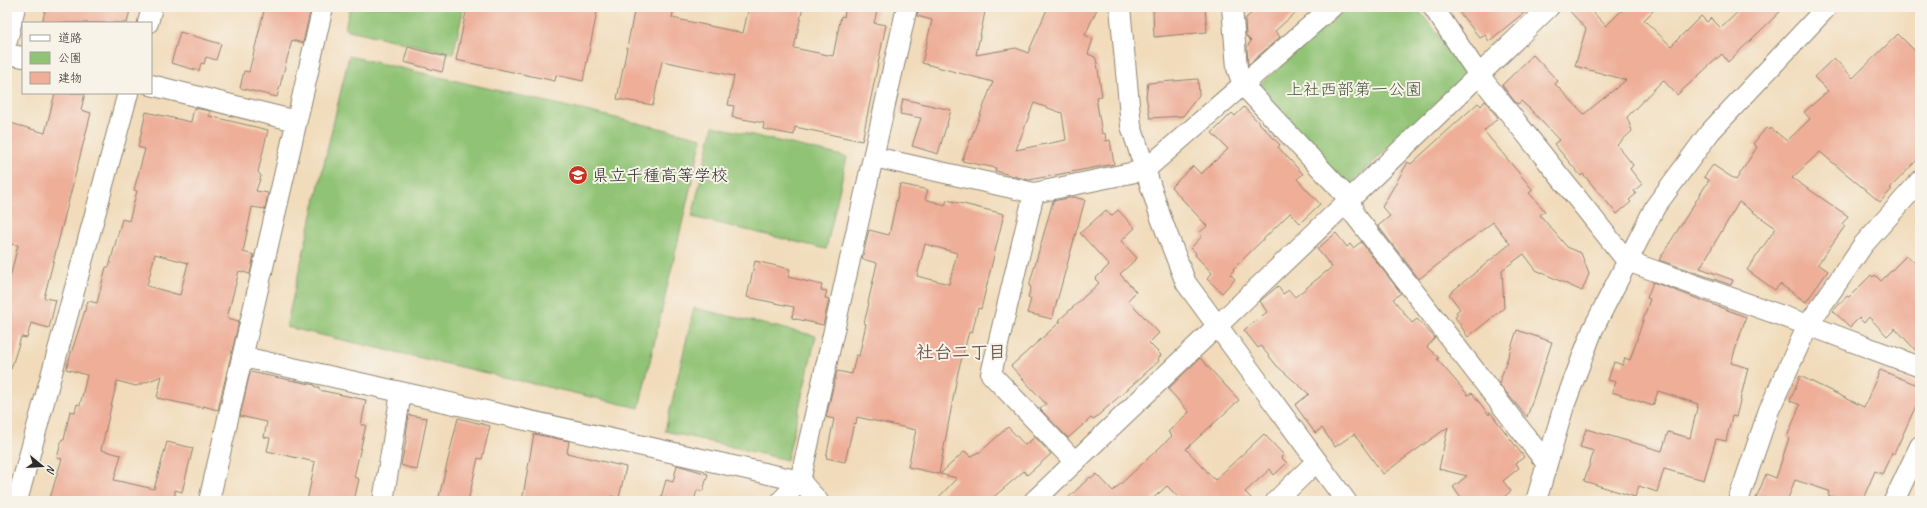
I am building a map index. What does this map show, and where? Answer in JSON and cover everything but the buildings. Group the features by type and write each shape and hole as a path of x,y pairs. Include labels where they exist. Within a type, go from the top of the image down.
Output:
{"street":[{"path":"7,41 15,7"},
{"path":"148,22 152,7"},
{"path":"209,501 323,7"},
{"path":"781,501 800,481 907,7"},
{"path":"1120,7 1131,126 1161,218 1186,283 1346,501"},
{"path":"1232,7 1237,68 1243,85 1350,200 1354,214 1547,464"},
{"path":"874,157 1034,193 1145,170 1332,7"},
{"path":"1433,7 1479,75 1627,261 1808,325 1920,367"},
{"path":"1034,501 1217,325 1350,200 1549,7"},
{"path":"1536,501 1564,406 1593,329 1655,208 1710,132 1827,7"},
{"path":"7,54 22,57"},
{"path":"152,85 296,120"},
{"path":"17,501 128,94"},
{"path":"1738,501 1769,410 1808,325 1863,246 1920,180"},
{"path":"1034,193 991,374 1075,462"},
{"path":"243,357 800,481 818,501"},
{"path":"383,501 401,393"},
{"path":"1894,501 1920,446"},
{"path":"1276,501 1317,461"}],"green space":[{"path":"350,7 464,7 453,54 345,29"},
{"name":"上社西部第一公園","path":"1347,7 1416,7 1469,72 1345,189 1258,93 1261,83"},
{"path":"349,56 702,138 639,408 286,327"},
{"path":"713,126 847,157 826,249 692,217"},
{"path":"694,308 816,336 787,460 665,431"}],"place":[{"name":"県立千種高等学校","path":"578,175"}],"district":[{"name":"社台二丁目","path":"961,352"}]}
